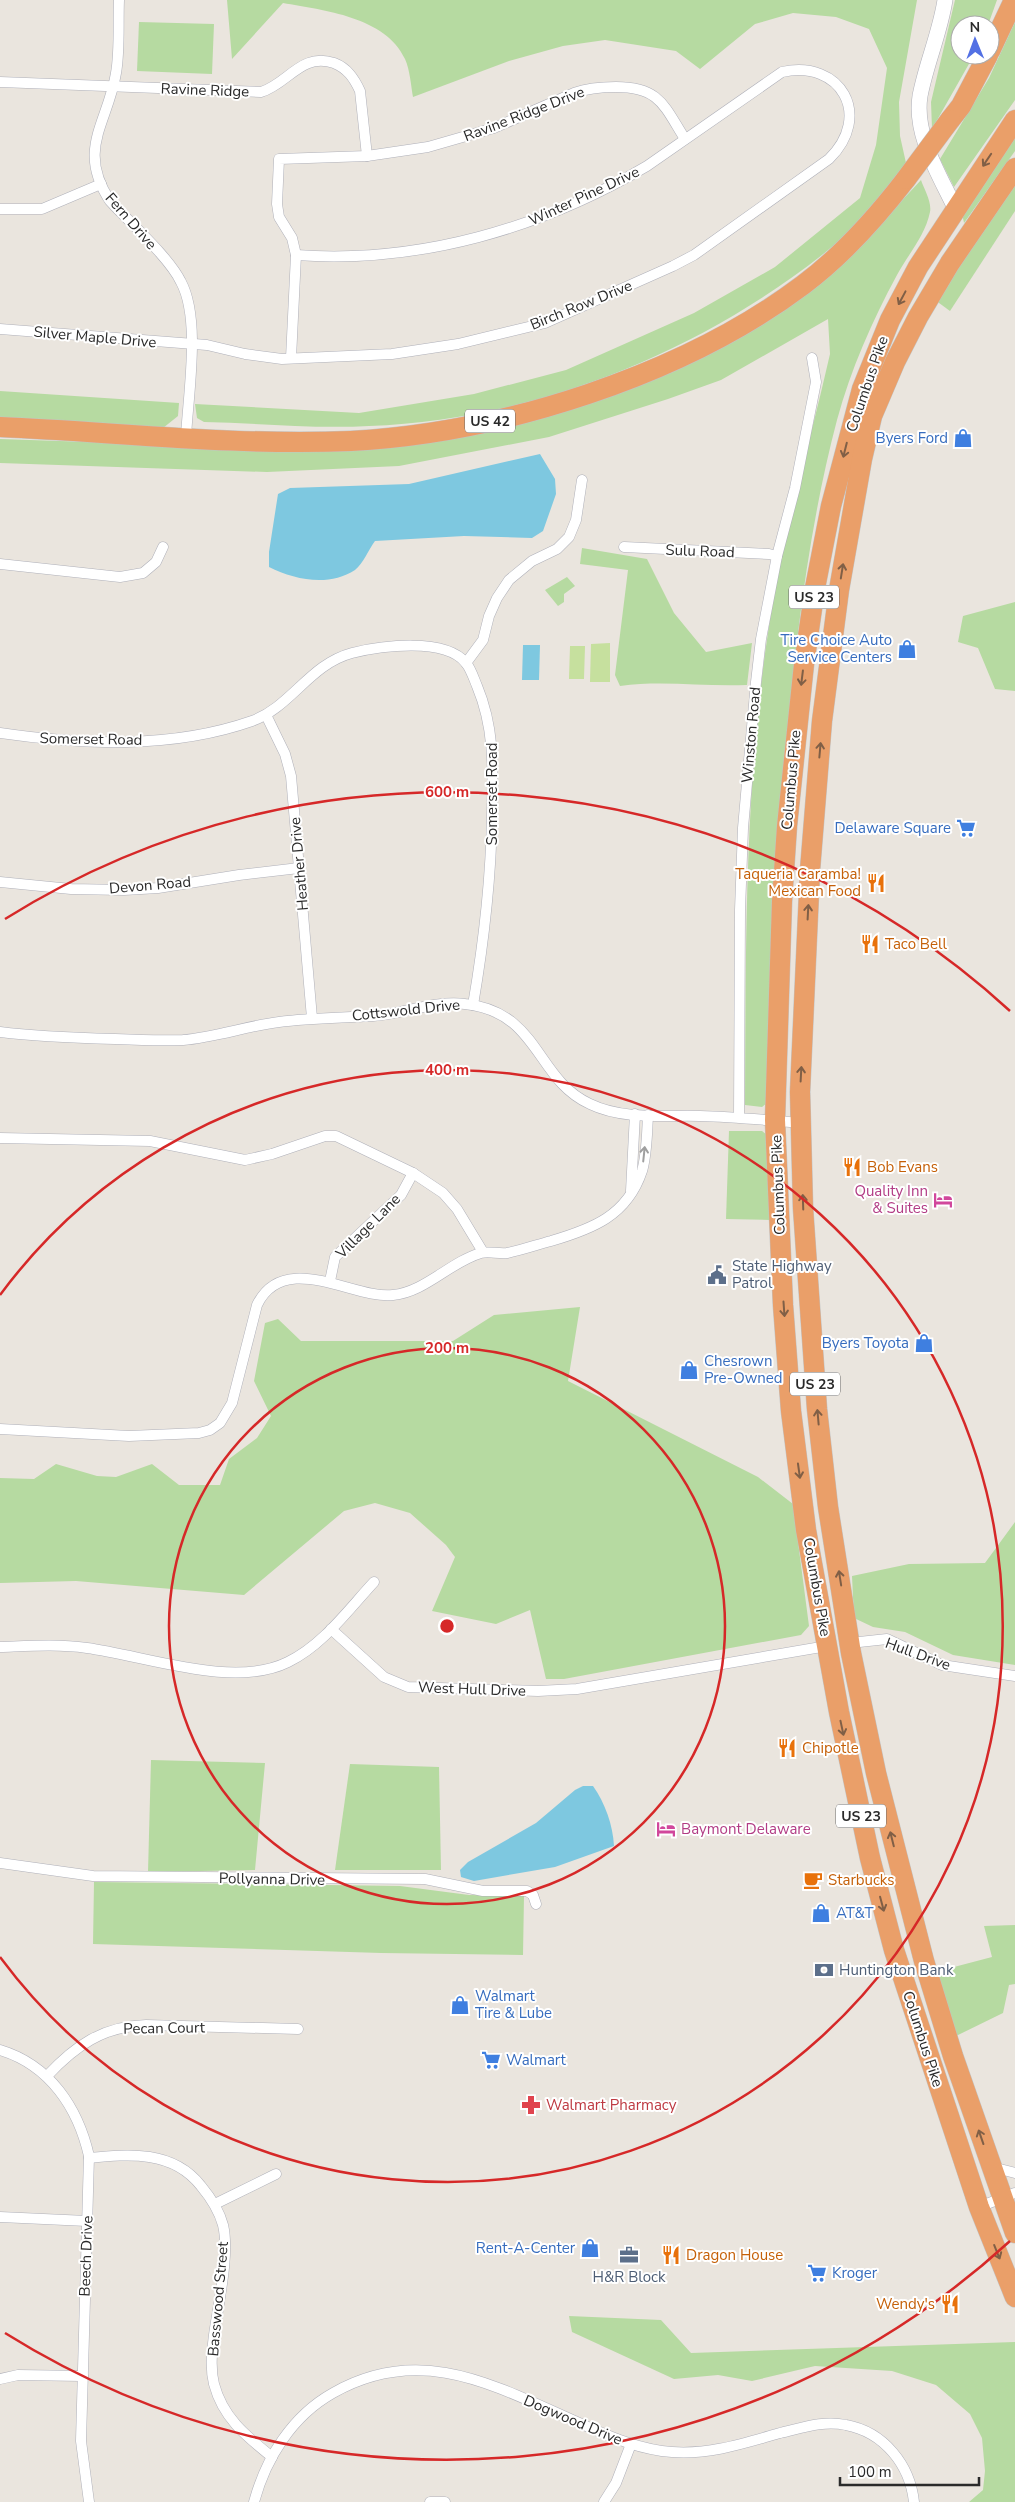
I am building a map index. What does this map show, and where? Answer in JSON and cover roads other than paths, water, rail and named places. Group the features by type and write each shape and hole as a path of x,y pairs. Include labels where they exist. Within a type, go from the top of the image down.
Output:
{"highway":[{"path":"1000,30 1014,0"},
{"name":"US 42","path":"0,427 186,438 299,442 359,440 426,433 475,425 528,412 626,379 724,334 767,310 804,284 854,241 906,179 961,106 983,65"},
{"name":"Columbus Pike","path":"1015,120 955,208 918,267 871,363 850,429 831,506 815,588 796,723 782,901 775,1120 793,1240 828,1507 850,1643 876,1773 924,1961 992,2167 1009,2196 1015,2233"},
{"name":"Columbus Pike","path":"1015,168 950,263 918,317 895,362 872,416 848,533 824,712 810,860 800,1092 802,1123 793,1240 791,1411 806,1530 827,1646 870,1858 892,1941 979,2206 1015,2297"},
{"path":"950,263 959,232 955,208"},
{"path":"806,1530 816,1537 818,1543 836,1628 841,1636 850,1643"},
{"path":"827,1646 836,1652 841,1661 865,1763 876,1773"}],"street":[{"name":"Fern Drive","path":"119,0 116,73 94,150 95,164 101,184 110,201 180,280 186,293 192,318 186,438"},
{"path":"945,0 942,19 920,99 921,127 927,150 955,208"},
{"name":"Ravine Ridge","path":"0,82 261,92 278,85 298,67 317,60 326,61 344,69 356,81 360,91 367,156"},
{"name":"Winter Pine Drive","path":"296,255 330,257 378,255 446,244 499,232 526,223 627,178 782,72 808,69 830,78 839,88"},
{"name":"Ravine Ridge Drive","path":"296,255 292,238 279,217 277,204 279,159 367,156 428,146 494,128 580,90 599,87 644,89 658,98 685,139"},
{"name":"Birch Row Drive","path":"191,344 228,349 259,357 291,358 392,354 501,334 569,314 694,255 829,159 840,148 848,133 850,121 848,106 839,88"},
{"path":"0,209 42,209 101,184"},
{"path":"291,358 296,255"},
{"name":"Silver Maple Drive","path":"0,329 191,344"},
{"name":"Winston Road","path":"739,1117 740,910 743,828 759,657 777,556 795,488 816,382 812,358"},
{"path":"466,663 483,640 496,598 509,580 532,562 557,549 570,537 576,520 582,480"},
{"path":"0,564 120,578 143,573 156,562 163,547"},
{"name":"Sulu Road","path":"624,547 777,556"},
{"name":"Somerset Road","path":"0,733 67,741 140,741 222,730 266,715 320,668 353,653 426,646 454,654 466,663 487,713 493,750 489,896 473,1004"},
{"name":"Heather Drive","path":"266,715 289,766 312,1018"},
{"name":"Devon Road","path":"0,882 70,889 124,890 158,888 299,868"},
{"name":"Cottswold Drive","path":"0,1032 43,1037 181,1040 221,1035 277,1022 312,1018 370,1016 433,1006 473,1004 483,1006 517,1025 536,1046 554,1074 576,1096 601,1108 648,1115 739,1117 802,1123"},
{"path":"631,1191 635,1114"},
{"path":"0,1429 129,1436 199,1433 210,1430 220,1423 232,1403 257,1305 263,1295 274,1286 289,1281 307,1279 330,1281 376,1295 398,1294 483,1252 506,1253 585,1231 613,1214 631,1191 642,1170 648,1115"},
{"path":"0,1138 137,1140 164,1143 245,1160 272,1154 330,1135 342,1138 414,1173 438,1189 450,1201 483,1252"},
{"name":"Village Lane","path":"330,1281 334,1257 401,1195 414,1173"},
{"path":"0,1647 36,1644 67,1646 240,1674 257,1672 289,1662 331,1629 374,1582"},
{"name":"West Hull Drive","path":"331,1629 384,1677 408,1687 430,1688 538,1691 577,1689 827,1646"},
{"name":"Hull Drive","path":"850,1643 887,1639 942,1665 1015,1676"},
{"name":"Pollyanna Drive","path":"0,1864 93,1876 425,1879 483,1891 527,1891 533,1895 536,1904"},
{"name":"Pecan Court","path":"47,2076 77,2046 105,2031 121,2027 146,2025 298,2029"},
{"name":"Beech Drive","path":"0,2050 19,2058 47,2076 68,2100 76,2115 89,2158 81,2442 89,2502"},
{"name":"Basswood Street","path":"89,2158 132,2154 160,2159 187,2172 199,2183 215,2204 223,2226 225,2245 212,2355 214,2382 226,2414 242,2432 272,2457"},
{"path":"992,2167 1015,2173"},
{"path":"215,2204 276,2174"},
{"path":"979,2206 1009,2196"},
{"path":"0,2217 88,2221"},
{"name":"Dogwood Drive","path":"254,2502 265,2469 294,2424 327,2396 362,2379 410,2370 446,2371 474,2378 631,2444 659,2451 690,2453 728,2447 820,2424 847,2425 875,2437 895,2454 910,2482 914,2502"},
{"path":"0,2379 18,2375 83,2376"},
{"path":"604,2502 616,2483 631,2444"},
{"path":"430,2502 444,2502"}],"water":[{"path":"540,454 555,479 556,494 543,531 532,538 464,536 375,541 355,570 334,579 312,580 301,578 269,567 269,552 278,494 290,488 409,484"},
{"path":"523,645 540,645 539,680 522,680"},
{"path":"583,1786 593,1786 601,1800 608,1814 614,1846 555,1867 474,1881 461,1877 460,1870 468,1862 536,1823 575,1790"}],"place":[{"name":"Byers Ford","path":"963,438"},
{"name":"Tire Choice Auto Service Centers","path":"907,649"},
{"name":"Delaware Square","path":"966,828"},
{"name":"Taqueria Caramba! Mexican Food","path":"876,883"},
{"name":"Taco Bell","path":"870,944"},
{"name":"Bob Evans","path":"852,1167"},
{"name":"Quality Inn & Suites","path":"943,1200"},
{"name":"State Highway Patrol","path":"717,1275"},
{"name":"Byers Toyota","path":"924,1343"},
{"name":"Chesrown Pre-Owned","path":"689,1370"},
{"name":"Chipotle","path":"787,1748"},
{"name":"Baymont Delaware","path":"666,1829"},
{"name":"Starbucks","path":"813,1880"},
{"name":"AT&T","path":"821,1913"},
{"name":"Huntington Bank","path":"824,1970"},
{"name":"Walmart Tire & Lube","path":"460,2005"},
{"name":"Walmart","path":"491,2060"},
{"name":"Walmart Pharmacy","path":"531,2105"},
{"name":"Rent-A-Center","path":"590,2248"},
{"name":"H&R Block","path":"629,2255"},
{"name":"Dragon House","path":"671,2255"},
{"name":"Kroger","path":"817,2273"},
{"name":"Wendy's","path":"950,2304"}]}
